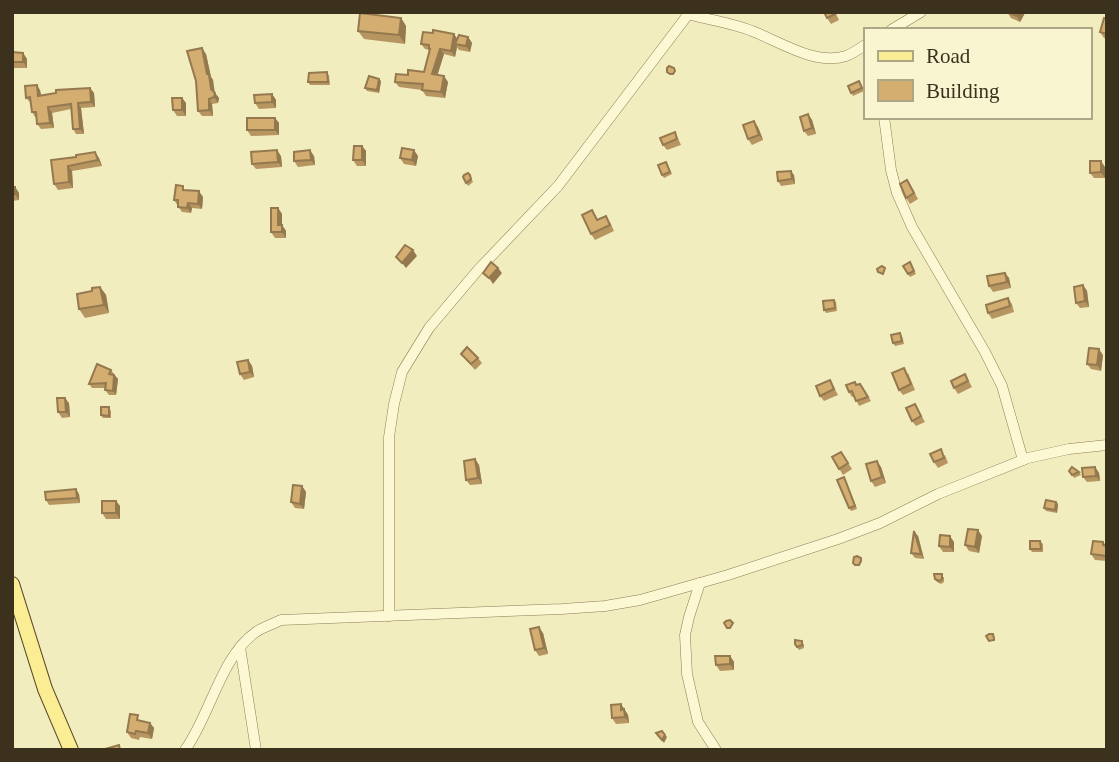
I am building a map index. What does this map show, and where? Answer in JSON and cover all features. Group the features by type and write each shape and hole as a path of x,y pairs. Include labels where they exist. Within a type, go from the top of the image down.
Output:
{"main road":[{"path":"12,584 46,689 71,750"}],"street":[{"path":"894,28 921,12"},
{"path":"389,616 389,438 402,372 429,328 478,270 558,186 689,13 751,31 783,46 812,55 832,58 846,56 864,48"},
{"path":"884,119 897,193 912,227 996,374 1023,460"},
{"path":"185,750 220,679 240,646 256,632 281,620 606,606 640,600 838,539 880,523 938,494 1023,460 1069,449 1107,445"},
{"path":"701,583 685,635 687,674 698,722 716,750"},
{"path":"240,646 256,750"}],"building":[{"path":"824,12 834,12 835,14 827,18"},
{"path":"360,13 401,18 399,35 358,31"},
{"path":"1104,18 1107,19 1107,34 1100,32"},
{"path":"433,30 454,34 451,51 440,49 432,74 444,76 441,92 422,90 423,84 395,82 396,74 408,75 408,70 424,72 430,49 429,45 421,44 423,32 433,33"},
{"path":"459,35 468,37 466,46 455,44"},
{"path":"202,48 211,89 215,93 214,97 209,99 209,110 198,111 196,81 187,51"},
{"path":"12,52 23,53 23,62 12,62"},
{"path":"669,66 674,68 673,74 667,72"},
{"path":"327,72 328,82 308,82 309,73"},
{"path":"369,76 379,79 377,90 365,88"},
{"path":"859,81 862,88 851,93 848,86"},
{"path":"37,85 38,96 56,93 56,90 90,88 91,102 78,103 80,129 73,129 71,104 48,107 50,123 37,124 30,97 26,98 25,86"},
{"path":"272,94 272,102 255,103 254,95"},
{"path":"172,98 182,98 182,110 173,110"},
{"path":"808,114 812,128 804,131 800,117"},
{"path":"247,118 275,118 275,130 247,130"},
{"path":"754,121 759,135 748,139 743,125"},
{"path":"675,132 677,139 663,145 660,138"},
{"path":"354,146 362,146 362,160 353,160"},
{"path":"402,148 414,150 412,160 400,158"},
{"path":"277,150 278,162 252,164 251,152"},
{"path":"310,150 311,160 294,161 294,152"},
{"path":"95,152 98,160 68,166 69,182 54,184 51,160"},
{"path":"1090,161 1101,161 1101,172 1090,173"},
{"path":"666,162 670,172 662,175 658,165"},
{"path":"791,171 792,179 778,181 777,172"},
{"path":"468,173 471,179 466,183 463,177"},
{"path":"907,180 914,193 906,198 900,184"},
{"path":"176,185 183,186 183,190 199,191 198,204 188,203 187,208 178,207 178,200 174,200"},
{"path":"271,208 278,208 278,225 282,225 282,232 271,232"},
{"path":"592,210 597,220 606,216 610,225 591,234 582,215"},
{"path":"405,245 413,250 402,263 396,257"},
{"path":"491,262 498,268 489,278 483,273"},
{"path":"910,262 914,271 908,274 903,266"},
{"path":"882,266 885,268 883,274 877,269"},
{"path":"1005,273 1007,282 989,286 987,276"},
{"path":"1083,285 1085,301 1076,303 1074,287"},
{"path":"100,287 104,305 79,309 77,294"},
{"path":"1008,298 1010,306 988,313 986,305"},
{"path":"834,300 835,308 824,310 823,301"},
{"path":"900,333 902,341 893,343 891,335"},
{"path":"467,347 478,358 471,364 461,354"},
{"path":"1089,348 1099,349 1097,365 1087,364"},
{"path":"248,360 250,372 240,374 237,362"},
{"path":"97,364 111,370 109,374 114,375 113,391 105,390 106,383 89,384"},
{"path":"904,368 911,384 899,390 892,373"},
{"path":"965,374 968,381 954,388 951,381"},
{"path":"830,380 834,389 820,396 816,386"},
{"path":"855,382 856,385 860,384 868,397 856,401 846,385"},
{"path":"57,398 65,398 66,412 58,412"},
{"path":"915,404 921,416 912,421 906,408"},
{"path":"101,407 109,407 109,416 101,415"},
{"path":"941,449 944,458 934,462 930,454"},
{"path":"841,452 848,463 839,469 832,457"},
{"path":"475,459 478,478 466,480 464,461"},
{"path":"877,461 882,477 871,481 866,464"},
{"path":"1072,467 1079,472 1072,475 1069,471"},
{"path":"1095,467 1096,476 1083,477 1082,468"},
{"path":"844,477 855,506 849,508 837,480"},
{"path":"293,485 302,486 300,504 291,502"},
{"path":"76,489 77,498 46,500 45,492"},
{"path":"1046,500 1056,502 1055,510 1044,508"},
{"path":"102,501 116,501 116,513 102,513"},
{"path":"968,529 978,530 975,547 965,545"},
{"path":"914,531 921,554 911,553"},
{"path":"940,535 950,536 950,547 939,546"},
{"path":"1030,541 1040,541 1041,549 1030,549"},
{"path":"1093,541 1103,542 1103,545 1107,546 1107,556 1091,554"},
{"path":"857,556 861,561 859,565 855,565 854,557"},
{"path":"934,574 942,574 942,579 935,579"},
{"path":"730,620 733,623 727,628 724,623"},
{"path":"539,627 544,648 535,650 530,629"},
{"path":"993,634 994,640 989,641 986,636"},
{"path":"795,640 802,641 802,645 797,647"},
{"path":"715,656 730,656 730,664 716,665"},
{"path":"621,704 625,717 612,718 611,705"},
{"path":"130,714 138,715 137,720 150,723 148,733 127,732"},
{"path":"662,731 665,735 662,740 656,733"},
{"path":"119,745 120,750 105,750 105,749"}]}
